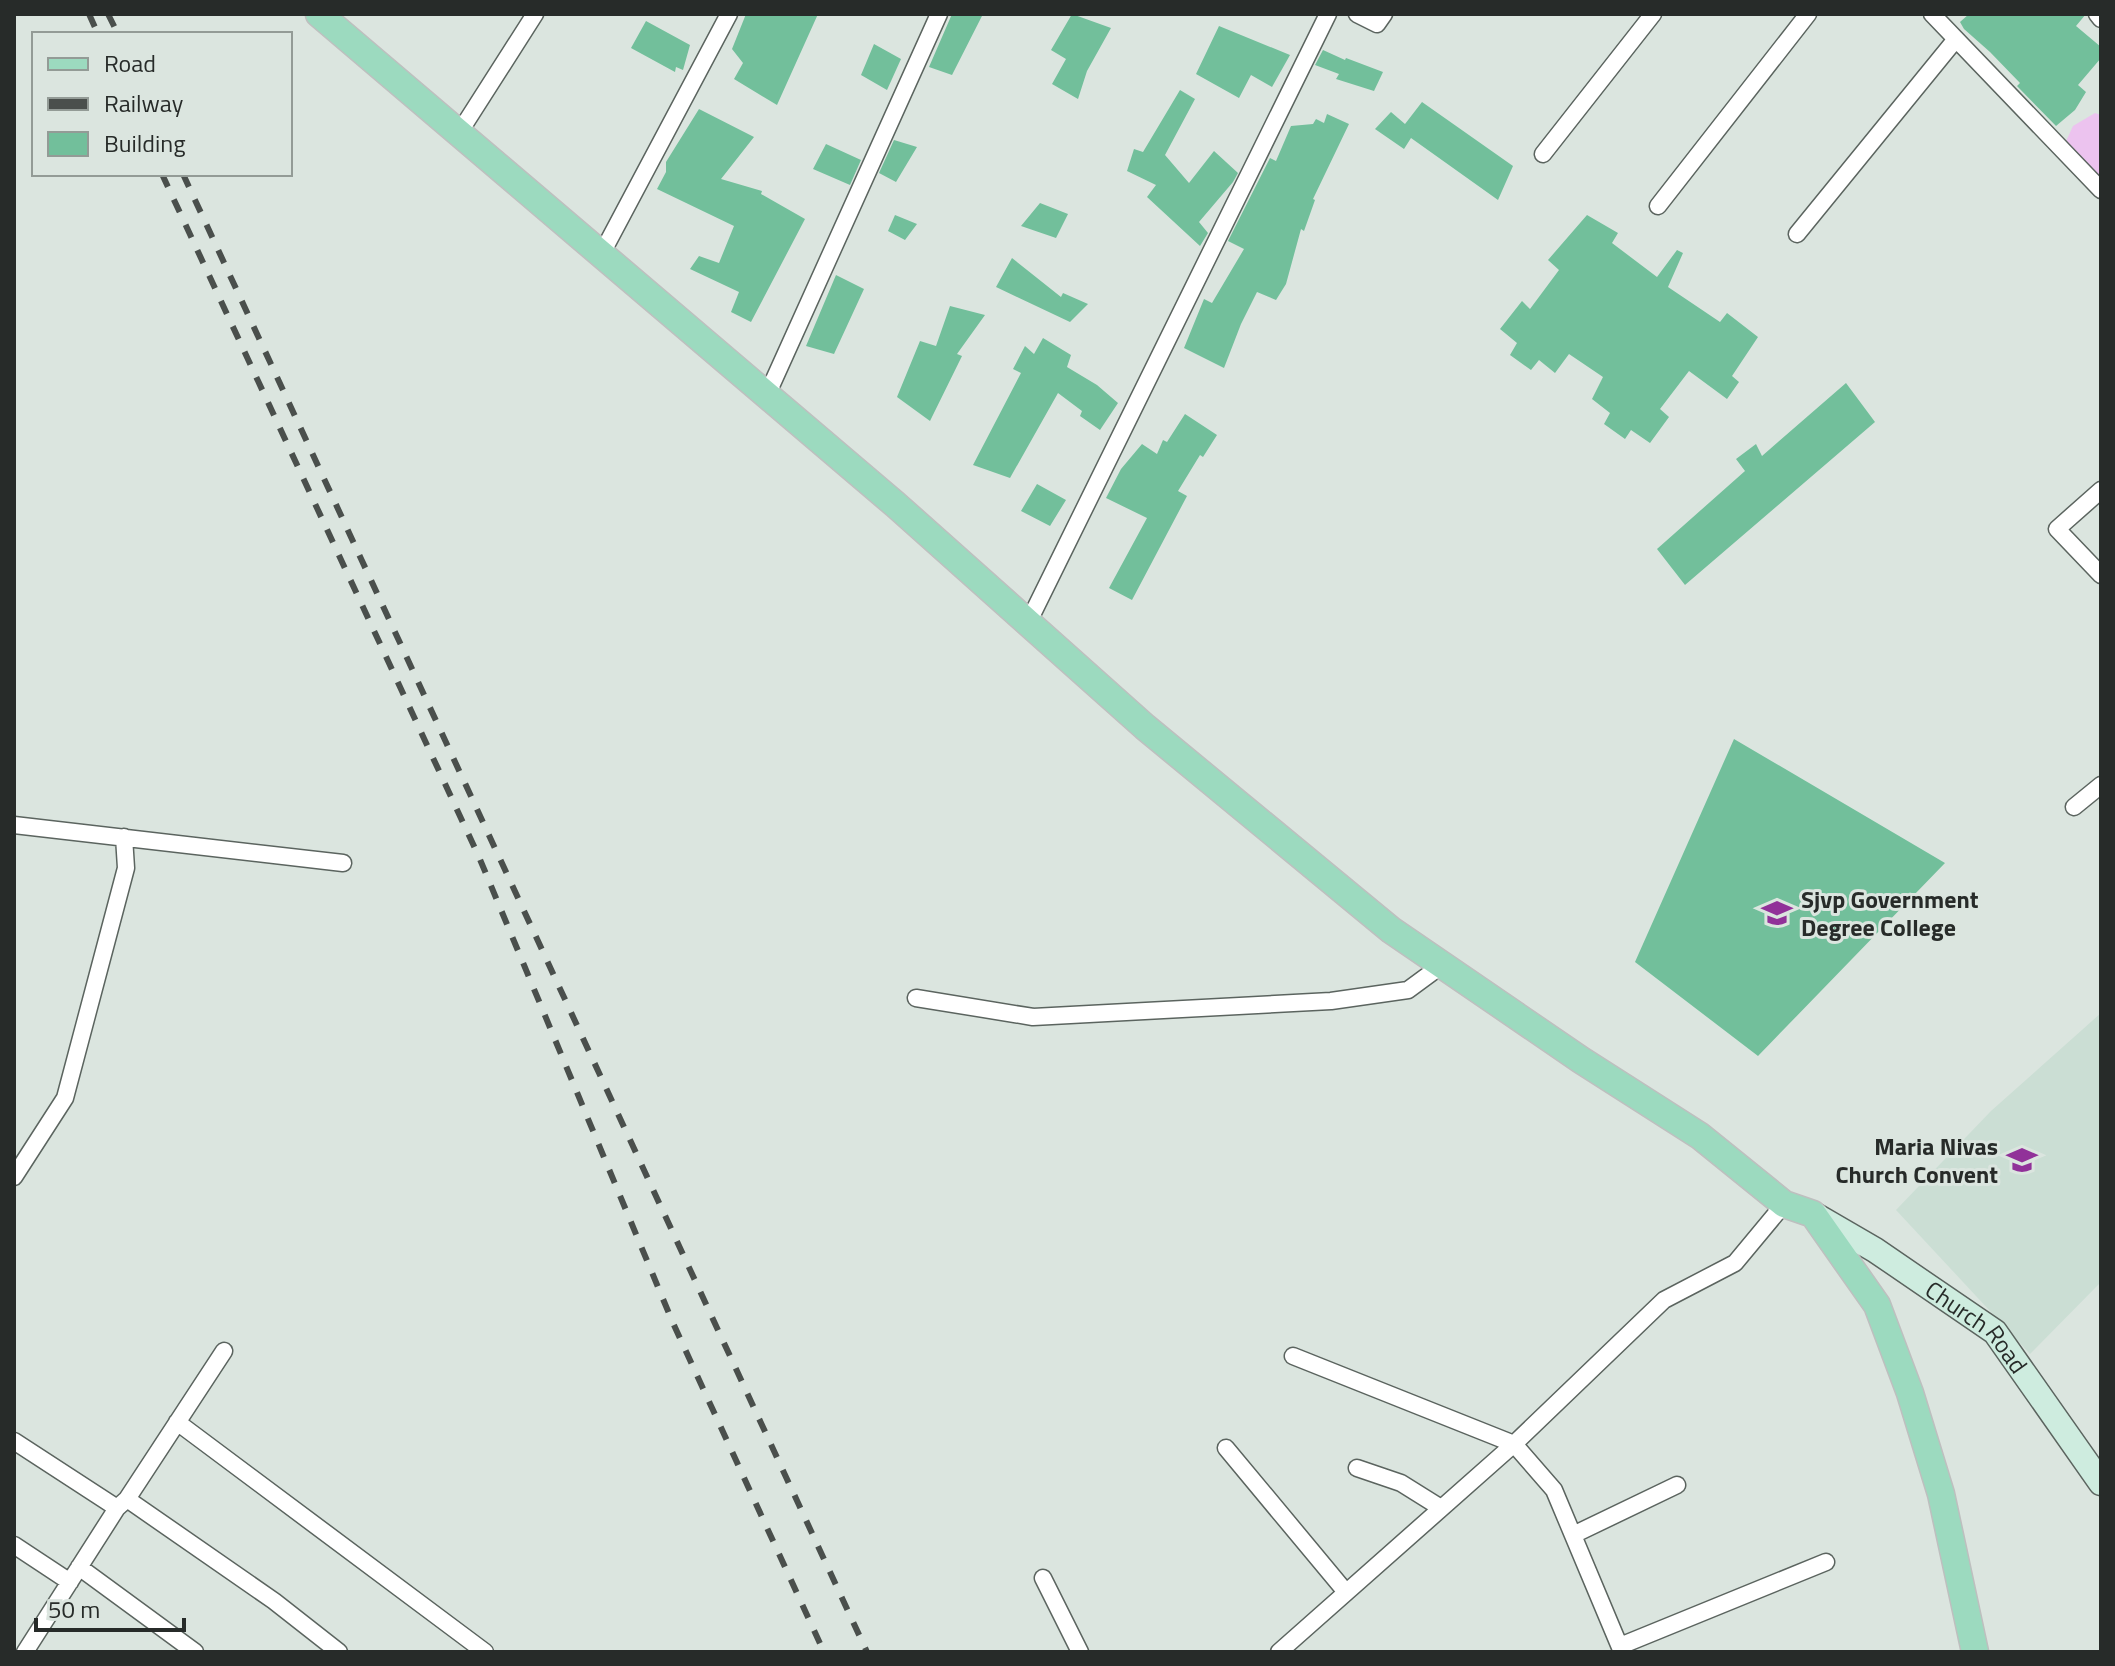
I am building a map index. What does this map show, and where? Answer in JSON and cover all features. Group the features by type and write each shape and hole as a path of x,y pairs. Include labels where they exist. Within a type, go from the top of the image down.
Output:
{"main road":[{"path":"319,14 896,505 1157,737 1391,930 1581,1060 1700,1136 1784,1204 1813,1214 1877,1305 1910,1393 1941,1494 1975,1652"}],"street":[{"path":"459,133 535,14"},
{"path":"601,255 729,14"},
{"path":"767,395 939,14"},
{"path":"1028,623 1328,14"},
{"path":"1357,14 1377,24 1384,14"},
{"path":"1543,154 1653,14"},
{"path":"1658,206 1808,14"},
{"path":"1932,14 2101,190"},
{"path":"2097,14 2101,19"},
{"path":"1797,234 1956,39"},
{"path":"2101,490 2057,529 2101,575"},
{"path":"2074,807 2101,785"},
{"path":"14,825 343,863"},
{"path":"14,1177 65,1098 126,868 124,837"},
{"path":"916,998 1033,1017 1331,1001 1408,990 1442,965"},
{"path":"1279,1652 1514,1444 1664,1300 1735,1263 1784,1204"},
{"name":"Church Road","path":"1813,1214 1875,1250 1995,1332 2101,1483"},
{"path":"25,1652 224,1351"},
{"path":"1293,1356 1514,1444 1554,1490 1621,1649 1826,1562"},
{"path":"177,1422 485,1652"},
{"path":"14,1441 122,1503 274,1601 339,1652"},
{"path":"1226,1448 1345,1591"},
{"path":"1357,1468 1401,1483 1441,1508"},
{"path":"1573,1535 1677,1485"},
{"path":"14,1545 70,1582"},
{"path":"79,1567 195,1652"},
{"path":"1043,1578 1080,1652"}],"shaded area":[{"path":"2095,113 2101,115 2101,190 2062,150 2073,126"},
{"name":"Maria Nivas Church Convent","path":"2101,1013 2101,1282 2030,1354 1896,1210 1991,1111"}],"building":[{"path":"746,14 818,14 777,105 734,79 743,63 732,49"},
{"path":"952,14 983,14 952,75 929,67"},
{"path":"1072,14 1111,28 1087,71 1078,99 1052,84 1066,59 1051,50"},
{"path":"1969,14 2086,14 2076,26 2101,47 2101,58 2078,85 2086,92 2075,110 2056,126 2017,86 2020,83 1964,29 1960,22"},
{"path":"646,21 690,45 683,70 676,67 675,72 631,48"},
{"path":"1219,26 1290,55 1272,87 1251,75 1239,98 1196,74"},
{"path":"874,44 901,59 887,90 861,75"},
{"path":"1323,50 1383,72 1374,91 1336,79 1339,74 1315,65"},
{"path":"1180,90 1195,99 1165,155 1189,183 1214,151 1238,173 1199,222 1208,233 1200,246 1147,197 1156,185 1127,171 1134,149 1143,152"},
{"path":"1422,102 1513,166 1498,200 1411,138 1404,149 1375,129 1391,112 1405,124"},
{"path":"699,109 754,137 721,179 762,191 761,194 805,219 751,322 731,312 739,292 690,269 699,256 719,263 734,226 657,189 666,172 666,162"},
{"path":"1327,114 1349,124 1313,199 1304,231 1301,229 1286,284 1276,300 1257,292 1224,368 1184,348 1204,299 1212,303 1244,249 1228,241 1270,158 1276,161 1291,126 1313,124 1316,119 1324,123"},
{"path":"894,140 917,147 896,182 879,173"},
{"path":"826,144 861,160 850,185 813,169"},
{"path":"1040,203 1068,214 1056,238 1021,226"},
{"path":"895,215 917,224 905,240 888,231"},
{"path":"1587,215 1618,233 1612,243 1657,277 1677,250 1683,253 1668,287 1720,322 1727,313 1758,337 1732,376 1739,382 1727,399 1689,371 1660,409 1669,417 1650,443 1631,430 1625,439 1604,424 1610,413 1592,399 1603,377 1569,354 1555,373 1539,360 1531,370 1510,355 1517,343 1500,329 1522,301 1530,309 1559,270 1548,260"},
{"path":"1012,258 1061,297 1063,293 1088,304 1070,322 996,287"},
{"path":"836,275 864,289 834,354 806,346"},
{"path":"950,306 985,315 957,354 962,356 930,421 897,397 920,341 936,346"},
{"path":"1043,338 1071,355 1067,367 1097,385 1118,403 1100,430 1080,416 1082,411 1058,393 1010,478 973,465 1021,373 1013,369 1025,346 1034,354"},
{"path":"1846,383 1875,422 1685,585 1657,549 1745,471 1736,459 1756,444 1762,456"},
{"path":"1185,414 1217,435 1203,457 1200,455 1178,491 1187,496 1132,600 1109,588 1147,518 1106,498 1121,469 1142,444 1157,454 1163,440 1167,442"},
{"path":"1037,484 1066,500 1050,526 1021,511"},
{"name":"Sjvp Government Degree College","path":"1734,739 1945,863 1758,1056 1635,962"}],"railway":[{"path":"89,14 97,32"},
{"path":"108,14 117,32"},
{"path":"163,176 479,857 673,1323 824,1652"},
{"path":"184,176 867,1652"}],"place":[{"name":"Sjvp Government Degree College","path":"1777,913"},
{"name":"Maria Nivas Church Convent","path":"2022,1160"}]}
